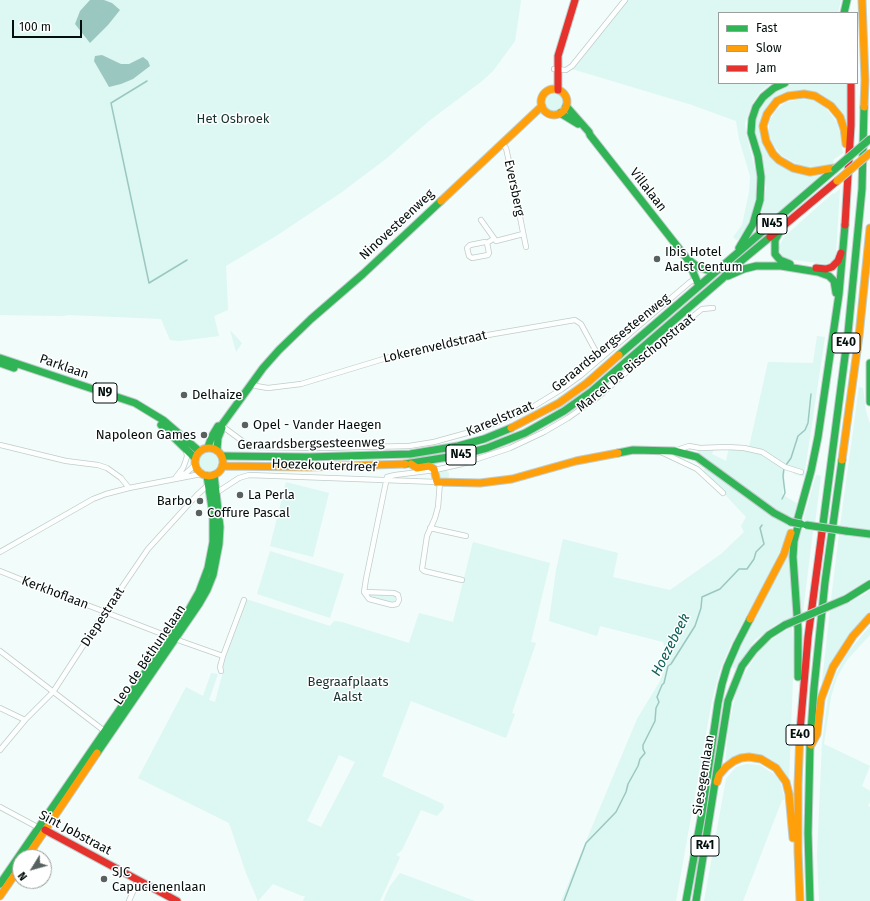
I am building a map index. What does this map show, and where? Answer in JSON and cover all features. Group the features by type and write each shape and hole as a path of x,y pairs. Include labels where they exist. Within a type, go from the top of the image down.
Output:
{"main road":[{"path":"554,90 555,69 558,56 575,0"},
{"path":"844,12 848,0"},
{"path":"848,0 849,12"},
{"name":"E40","path":"800,901 798,785 804,685 814,584 847,340 862,189 865,80 862,0"},
{"path":"732,258 753,224 760,200 760,164 751,133 752,119 756,107 763,97 783,84"},
{"path":"804,685 798,678 798,629 793,557 794,541 818,437 844,251 851,125 851,84"},
{"path":"554,90 564,95 567,102 566,106 560,114 553,115 544,109 542,98 547,92 554,90"},
{"path":"835,169 832,168 815,172 802,171 785,164 773,154 766,141 763,126 767,114 773,104 782,98 799,94 810,94 827,103 836,111 842,124 848,162"},
{"name":"Villalaan","path":"566,106 579,123 589,132 688,260 699,286"},
{"name":"Ninovesteenweg","path":"208,447 218,426 221,426 268,361 290,338 363,274 520,128 521,125 544,109"},
{"name":"Villalaan","path":"560,114 579,123"},
{"name":"Geraardsbergsesteenweg","path":"222,456 309,457 410,454 458,446 484,439 520,424 571,394 597,374 870,139"},
{"name":"Geraardsbergsesteenweg","path":"222,466 309,467 411,464 461,455 487,448 525,433 564,411 598,386 740,262 780,228 786,225 870,152"},
{"path":"786,225 776,236 774,246 775,254 782,262 826,269 835,264 839,255 844,251"},
{"name":"E40","path":"810,901 808,833 810,746 814,688 821,610 859,336 870,228"},
{"name":"Villalaan","path":"688,260 698,267 712,271 717,270"},
{"path":"723,278 744,269 756,266 781,266 818,272 832,278 836,286 837,299"},
{"name":"Parklaan","path":"0,358 135,404 163,420 199,451"},
{"name":"Parklaan","path":"0,363 135,408 158,422 185,447 195,462"},
{"path":"870,363 870,402"},
{"path":"217,450 218,438 222,428 221,426"},
{"path":"208,447 217,450 222,456 222,466 218,472 207,475 198,471 195,462 199,451 208,447"},
{"name":"Hoezekouterdreef","path":"439,482 480,483 500,481 526,476 576,461 633,450 674,451 697,458 723,475 774,513 799,522 870,534"},
{"path":"411,464 417,468 431,467 435,470 439,482"},
{"name":"Leo de Béthunelaan","path":"173,638 199,592 211,558 214,530 207,475"},
{"name":"Leo de Béthunelaan","path":"42,829 173,638 199,604 207,590 213,575 218,554 220,528 216,493 207,475"},
{"name":"Siesegemlaan","path":"686,901 702,813 718,703 727,667 737,644 778,568 794,524 799,522"},
{"name":"Siesegemlaan","path":"696,901 728,701 742,666 754,650 769,635 785,625 846,599 870,584"},
{"path":"810,746 818,734 822,699 833,667 849,642 870,617"},
{"path":"714,790 719,775 726,766 734,761 749,757 761,759 776,768 786,782 789,794 792,835 798,851"},
{"path":"31,849 42,829"},
{"path":"0,884 42,829"},
{"name":"Sint Jobstraat","path":"42,829 177,901"},
{"path":"0,896 12,879"}],"street":[{"path":"555,69 566,70 572,66 625,0"},
{"name":"Eversberg","path":"502,144 506,149 526,247"},
{"path":"481,220 493,239"},
{"name":"Eversberg","path":"487,243 488,255 472,258 469,256 467,248 470,245 485,242 487,243 493,239 498,241 523,234"},
{"name":"Kareelstraat","path":"221,426 252,447 364,448 409,446 434,442 481,430 531,408 562,389 600,359 690,282 696,279"},
{"name":"Marcel De Bisschopstraat","path":"449,467 483,458 510,448 544,432 568,418 598,397 668,336 702,309 713,308"},
{"name":"Lokerenveldstraat","path":"251,384 268,388 301,384 390,357 448,345 453,341 575,320 581,324 600,359"},
{"path":"0,445 66,461 98,465 107,468 121,478 129,488"},
{"name":"Hoezekouterdreef","path":"674,451 689,446 700,448 727,446 744,448 762,452 785,467 801,472"},
{"path":"175,478 183,468 186,460 187,456 185,447"},
{"name":"Hoezekouterdreef","path":"656,450 697,469 723,493"},
{"path":"0,552 93,499 129,488 175,478 186,473 195,462"},
{"name":"Hoezekouterdreef","path":"388,478 449,467"},
{"path":"175,478 207,475"},
{"name":"Hoezekouterdreef","path":"216,493 239,478 248,475 388,478 439,482"},
{"path":"364,592 394,593 398,595 399,600 397,604 392,605 369,599 364,592 388,478"},
{"path":"439,482 435,518 430,528 422,567 423,570 462,580"},
{"name":"Diepestraat","path":"0,750 25,720 53,692 148,549 208,485"},
{"path":"430,528 466,536"},
{"name":"Kerkhoflaan","path":"0,571 61,596 223,656"},
{"path":"221,671 220,667 223,656 244,600"},
{"path":"0,652 107,733"},
{"path":"0,708 25,720"},
{"name":"Sint Jobstraat","path":"0,807 42,829"},
{"path":"129,901 138,880"}],"green space":[{"name":"Het Osbroek","path":"0,0 521,1 515,41 493,71 429,121 387,158 342,192 276,236 226,266 228,310 214,316 219,336 179,341 170,340 161,319 69,315 0,315"},
{"path":"628,0 841,0 838,12 718,12 718,84 771,84 761,91 753,102 745,123 746,134 757,177 756,195 752,213 745,231 737,240 733,237 742,225 749,192 750,176 739,139 736,121 692,105 572,69"},
{"path":"790,84 847,84 848,129 839,110 795,91 762,118 776,163 792,172 810,176 819,175 820,177 751,237 762,211 766,188 764,166 755,136 754,124 759,109 764,101 776,91"},
{"path":"554,92 561,95 564,102 561,109 554,112 547,109 544,102 547,95"},
{"path":"801,99 813,100 826,108 837,123 843,153 833,160 834,162 831,164 818,167 805,167 799,165 781,155 771,141 769,135 769,122 776,110 786,102"},
{"path":"840,189 836,253 833,261 825,264 788,259 782,256 779,247 784,237 833,193 834,194"},
{"path":"230,330 242,343 236,352"},
{"path":"817,336 825,337 804,477 794,474 792,468 762,450 749,447 768,362 813,363"},
{"path":"859,387 863,388 866,411 870,424 870,530 840,526"},
{"path":"729,448 761,453 785,468 783,495 798,504 794,518 779,512 696,455 699,450 714,449 712,454 726,461"},
{"path":"204,452 212,452 218,458 218,466 212,472 204,472 198,466 198,458"},
{"path":"706,467 773,517 791,526 772,568 731,644 720,670 712,700 676,901 561,901 637,719 660,681 668,659 663,642 600,626 597,636 549,621 556,570 563,539 618,553 613,577 670,590 721,554 744,532 741,526 746,517 703,471"},
{"path":"444,470 449,475 444,480 439,475"},
{"path":"816,475 821,476 815,523 803,521"},
{"path":"286,482 329,493 313,557 270,546"},
{"path":"800,529 813,531 803,612 800,613 797,543"},
{"path":"839,534 870,538 870,578 862,585 848,593 831,600"},
{"name":"Begraafplaats Aalst","path":"473,542 550,563 531,642 536,643 512,713 515,714 506,738 411,701 382,776 443,804 444,808 437,816 421,810 402,850 396,855 400,857 380,901 303,901 305,896 273,884 258,901 246,873 229,823 138,778 186,687 203,696 211,673 218,674 209,700 215,702 224,668 221,667 246,599 330,626 334,621 342,622 409,643 419,613 453,622","holes":["339,755 355,762 321,827 307,821"]},
{"path":"270,551 344,574 330,618 257,594"},
{"path":"789,553 793,617 775,625 755,640 735,669 732,667 735,657"},
{"path":"870,590 870,613 821,690 830,611 865,594"},
{"path":"371,593 393,594 395,601 393,603 371,597 369,595"},
{"path":"870,626 870,635 847,660 837,677 831,697 824,744 870,766 862,786 870,791 870,802 868,806 870,807 870,901 819,901 817,855 822,743 828,697 836,674 848,652"},
{"path":"792,627 794,653 789,780 783,770 776,763 767,757 759,755 725,764 728,730 736,693 742,678 757,654 767,643"},
{"path":"746,764 760,765 775,775 780,781 785,800 782,800 743,901 704,901 726,779 736,767"},
{"path":"400,873 475,901 383,901 390,886"}],"water":[{"path":"90,0 104,0 112,3 120,10 108,25 90,43 75,24 80,11"},
{"path":"102,55 121,64 129,64 143,57 148,61 150,66 133,79 109,87 94,61 95,56"}],"waterway":[{"path":"147,81 111,103 149,283 187,260"},
{"name":"Hoezebeek","path":"786,465 791,458 798,436 805,430 808,423 811,394"},
{"name":"Hoezebeek","path":"782,499 785,493 783,476 784,468"},
{"name":"Hoezebeek","path":"564,901 586,843 616,812 640,759 645,753 643,745 655,721 656,708 659,702 657,697 664,683 668,666 671,664 695,626 701,608 702,597 720,589 739,569 747,569 754,559 756,552 764,544 760,528 762,525"}],"traffic: fast":[{"path":"844,12 847,0"},
{"path":"739,248 753,224 760,200 761,177 758,156 751,133 752,119 756,107 763,97 774,88 783,84"},
{"path":"566,106 589,132 688,260 699,286"},
{"path":"822,532 848,333 862,189 864,107"},
{"path":"560,113 578,124"},
{"path":"835,169 870,139"},
{"path":"619,355 835,169"},
{"path":"208,447 218,426 221,426 263,368 279,350 441,201"},
{"path":"798,677 798,629 793,557 794,541 798,526 798,518 811,471 818,437 839,294 845,225"},
{"path":"780,231 775,240 775,254 780,260 790,264"},
{"path":"405,464 461,455 487,448 525,433 564,411 592,391 770,237"},
{"path":"689,260 698,267 713,272 717,270"},
{"path":"728,276 744,269 756,266 781,266 818,272 829,276 834,281 836,293"},
{"path":"0,358 135,403 163,420 199,451"},
{"path":"0,363 14,368"},
{"path":"870,363 870,402"},
{"path":"161,425 195,458"},
{"path":"217,450 218,438 222,428 221,426"},
{"path":"222,456 309,457 410,454 458,446 484,439 511,428"},
{"path":"618,453 633,450 674,451 697,457 774,513 791,522"},
{"path":"810,901 808,833 810,746 814,688 825,582 842,460"},
{"path":"97,753 199,604 207,590 213,575 219,544 220,527 214,475"},
{"path":"0,884 186,615 199,592 208,568 213,542 213,515 207,476"},
{"path":"791,522 801,524"},
{"path":"806,525 846,531"},
{"path":"846,531 870,534"},
{"path":"846,599 870,584"},
{"path":"785,625 846,599"},
{"path":"686,901 702,813 722,684 727,667 750,619"},
{"path":"696,901 728,701 742,666 754,650 769,635 785,625"}],"traffic: slow":[{"path":"862,0 865,80 864,107"},
{"path":"554,89 563,93 567,102 563,111 554,115 545,111 541,102 545,93 554,89"},
{"path":"834,168 810,172 793,168 779,160 773,154 766,141 763,126 767,114 777,101 788,96 804,94 815,96 831,106 840,117 844,129 846,144"},
{"path":"441,201 542,106"},
{"path":"837,181 870,153"},
{"path":"842,460 859,336 870,228"},
{"path":"511,428 559,403 587,383 619,355"},
{"path":"209,448 219,452 223,462 219,472 209,476 199,472 195,462 199,452 209,448"},
{"path":"411,464 417,468 429,466 434,469 437,482 480,483 512,479 576,461 618,453"},
{"path":"222,466 309,467 405,464"},
{"path":"750,619 784,554 791,533"},
{"path":"811,745 817,734 821,699 833,667 853,636 870,617"},
{"path":"800,731 798,851 800,901"},
{"path":"32,849 97,753"},
{"path":"717,782 719,775 726,767 741,758 749,757 761,759 776,768 786,782 789,794 793,838"},
{"path":"0,896 12,879"}],"traffic: jam":[{"path":"558,90 558,56 575,0"},
{"path":"845,225 851,125 851,84"},
{"path":"770,237 837,181"},
{"path":"816,268 826,269 832,267 838,261 841,253"},
{"path":"800,731 808,637 822,532"},
{"path":"45,830 177,901"}],"place":[{"name":"Ibis Hotel Aalst Centum","path":"657,259"},
{"name":"Delhaize","path":"184,395"},
{"name":"Opel - Vander Haegen","path":"245,425"},
{"name":"Napoleon Games","path":"204,435"},
{"name":"La Perla","path":"240,495"},
{"name":"Barbo","path":"200,501"},
{"name":"Coffure Pascal","path":"199,513"},
{"name":"SJC Capucienenlaan","path":"104,879"}]}
